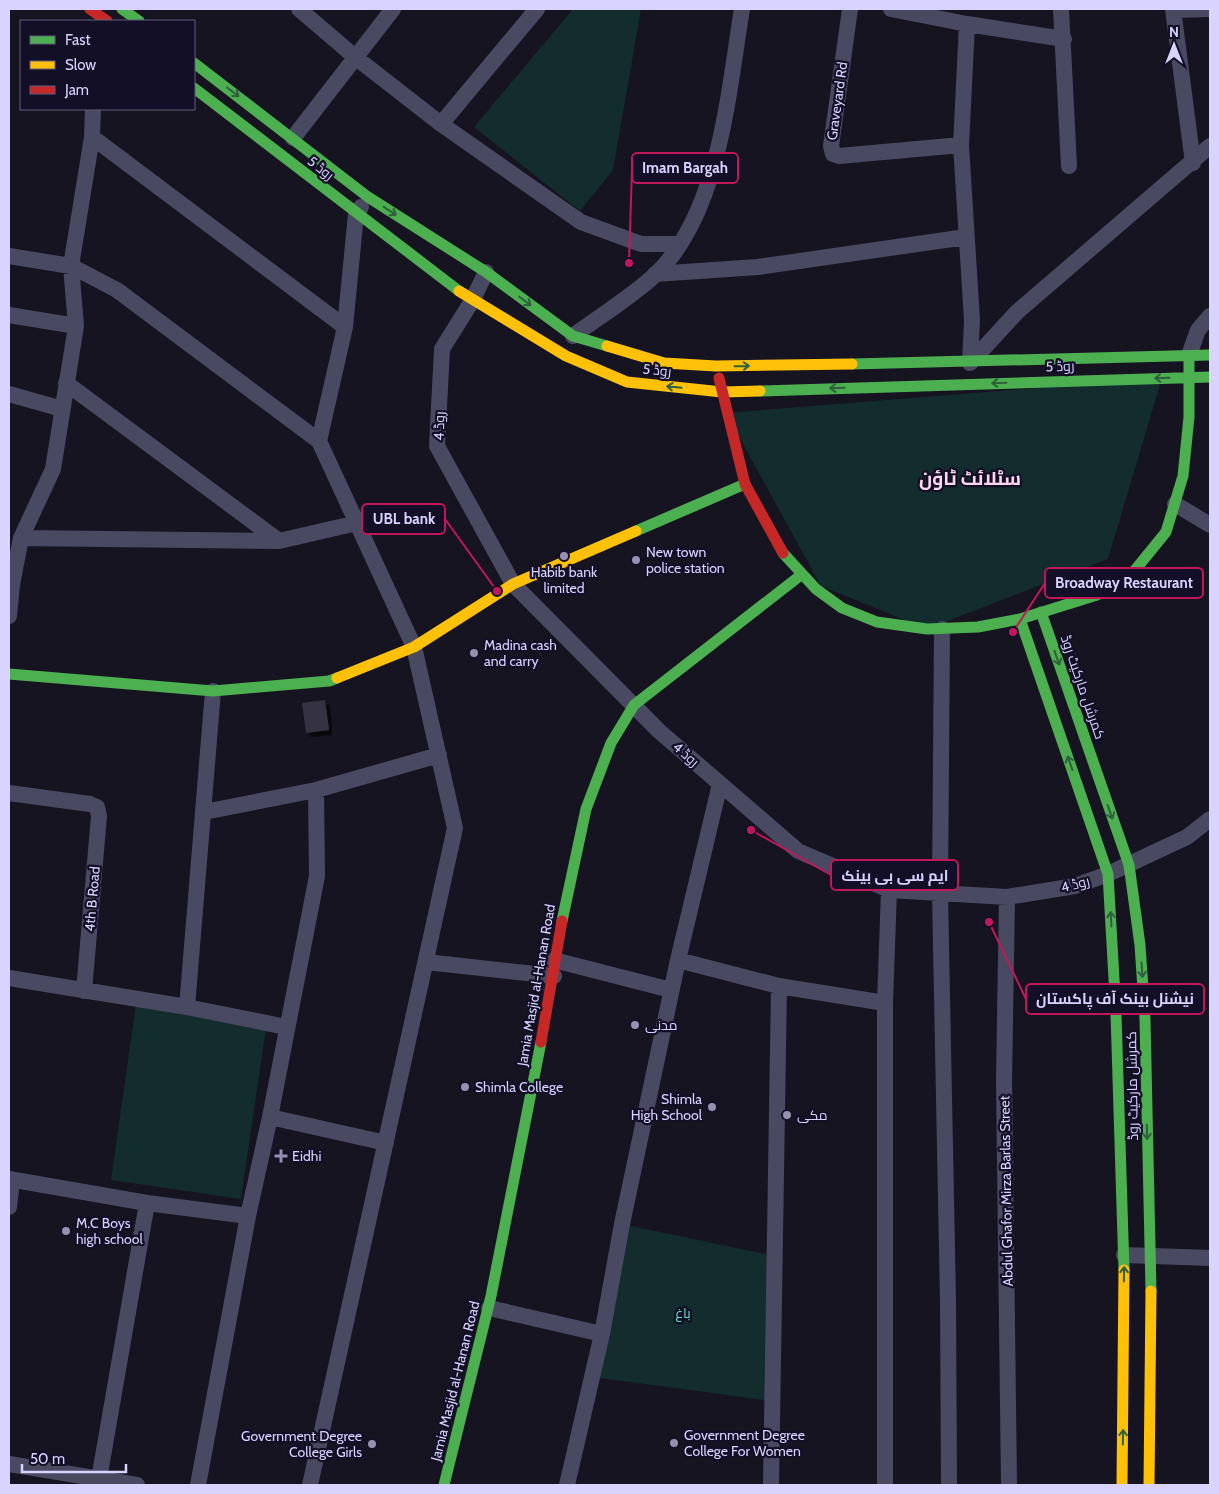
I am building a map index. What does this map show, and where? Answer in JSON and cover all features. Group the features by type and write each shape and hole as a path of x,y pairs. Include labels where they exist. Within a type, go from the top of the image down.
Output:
{"main road":[{"path":"122,9 138,20"},
{"name":"روڈ 5","path":"195,64 368,197 486,272 573,336 664,363 716,366 970,363 1210,355"},
{"name":"روڈ 5","path":"195,89 472,301 566,356 627,382 722,392 1210,377"},
{"path":"716,366 745,484 786,558 801,575 842,608 877,622 926,630 978,627 1020,619 1096,595 1131,575 1166,532 1183,476 1189,417 1189,356"},
{"path":"9,674 214,691 329,682 414,648 513,584 745,484"},
{"name":"Jamia Masjid al-Hanan Road","path":"444,1485 469,1397 489,1308 586,809 611,743 634,705 801,575"},
{"name":"کمرشل مارکیٹ روڈ","path":"1041,612 1129,865 1140,945 1145,1019 1150,1257 1149,1485"},
{"name":"کمرشل مارکیٹ روڈ","path":"1020,619 1108,874 1116,1014 1124,1255 1122,1485"}],"street":[{"path":"299,9 441,124 581,222 641,244 679,244"},
{"path":"293,138 393,9"},
{"path":"441,124 537,9"},
{"path":"573,336 655,274 679,244 697,213 716,160 742,9"},
{"name":"Graveyard Rd","path":"850,9 831,146 833,154 838,156 961,145"},
{"path":"891,9 967,24 1064,39"},
{"path":"1062,9 1069,166"},
{"path":"1193,163 1173,10 1209,9"},
{"path":"967,24 961,145 972,320 970,363"},
{"path":"9,616 10,585 21,538 53,469 76,326 71,266 92,136 93,110"},
{"path":"92,136 345,327"},
{"path":"970,363 1017,312 1193,163 1210,146"},
{"path":"320,442 345,327 356,214 368,197"},
{"path":"655,274 758,267 966,237"},
{"path":"9,256 71,266 117,290 320,442 414,648 455,828 310,1485"},
{"name":"روڈ 4","path":"486,272 472,301 442,348 437,446 513,584 659,731 798,851 889,890 1007,897 1076,886 1108,874 1187,837 1210,819"},
{"path":"9,315 76,326"},
{"path":"1189,356 1198,330 1210,316"},
{"path":"66,383 279,541"},
{"path":"9,394 62,409"},
{"path":"1175,504 1210,525"},
{"path":"21,538 279,541 357,523"},
{"path":"942,629 940,894 948,1301 949,1485"},
{"path":"187,1007 214,691"},
{"path":"204,812 316,790 439,756"},
{"path":"567,1485 602,1334 622,1224 671,990 720,784"},
{"path":"198,1485 248,1216 270,1117 316,876 316,790"},
{"name":"4th B Road","path":"9,793 90,804 97,807 99,816 84,991"},
{"path":"885,1485 884,1003 889,890"},
{"name":"Abdul Ghafor Mirza Barlas Street","path":"1007,897 1004,1081 1009,1485"},
{"path":"678,960 779,986 884,1003"},
{"path":"426,962 554,968 671,990"},
{"path":"9,978 187,1007 286,1027"},
{"path":"771,1485 779,986"},
{"path":"270,1117 386,1143"},
{"path":"9,1207 10,1179 147,1203 248,1216"},
{"path":"99,1479 147,1203"},
{"path":"1124,1255 1210,1258"},
{"path":"489,1308 602,1334"},
{"path":"9,1464 137,1485"}],"green space":[{"path":"573,9 641,9 613,170 580,211 474,127"},
{"path":"1162,378 1108,559 927,629 821,586 726,413"},
{"path":"136,1004 266,1028 241,1199 111,1180"},
{"name":"باغ","path":"622,1224 775,1256 772,1401 593,1377"}],"building":[{"path":"325,700 329,730 306,733 302,703"}],"traffic: fast":[{"path":"122,9 138,20"},
{"path":"195,64 368,197 486,272 573,336 607,346"},
{"path":"195,89 459,291"},
{"path":"852,364 1210,355"},
{"path":"783,553 816,589 842,608 877,622 927,629 978,627 1020,619 1097,595 1131,575 1166,532 1183,476 1189,417 1189,361"},
{"path":"760,391 1210,377"},
{"path":"636,531 745,484"},
{"path":"562,921 586,809 611,743 634,705 801,575"},
{"path":"1041,612 1129,865 1140,945 1145,1019 1151,1291"},
{"path":"1020,619 1108,874 1116,1014 1124,1270"},
{"path":"9,674 213,691 329,681 337,678"},
{"path":"444,1485 491,1296 541,1042"}],"traffic: slow":[{"path":"459,291 566,356 627,382 722,392 760,391"},
{"path":"607,346 664,363 716,366 852,364"},
{"path":"337,678 414,647 513,584 636,531"},
{"path":"1122,1485 1124,1270"},
{"path":"1149,1485 1151,1291"}],"traffic: jam":[{"path":"90,9 106,20"},
{"path":"719,378 745,484 783,553"},
{"path":"541,1042 562,921"}],"place":[{"name":"Imam Bargah","path":"629,263"},
{"name":"Habib bank limited","path":"564,556"},
{"name":"New town police station","path":"636,560"},
{"name":"UBL bank","path":"497,591"},
{"name":"Broadway Restaurant","path":"1013,632"},
{"name":"Madina cash and carry","path":"474,653"},
{"name":"ایم سی بی بینک","path":"751,830"},
{"name":"نیشنل بینک آف پاکستان","path":"989,922"},
{"name":"مدنی","path":"635,1025"},
{"name":"Shimla College","path":"465,1087"},
{"name":"Shimla High School","path":"712,1107"},
{"name":"مکی","path":"787,1115"},
{"name":"Eidhi","path":"281,1156"},
{"name":"M.C Boys high school","path":"66,1231"},
{"name":"Government Degree College For Women","path":"674,1443"},
{"name":"Government Degree College Girls","path":"372,1444"}],"district":[{"name":"سٹلائٹ ٹاؤن","path":"970,478"}]}
